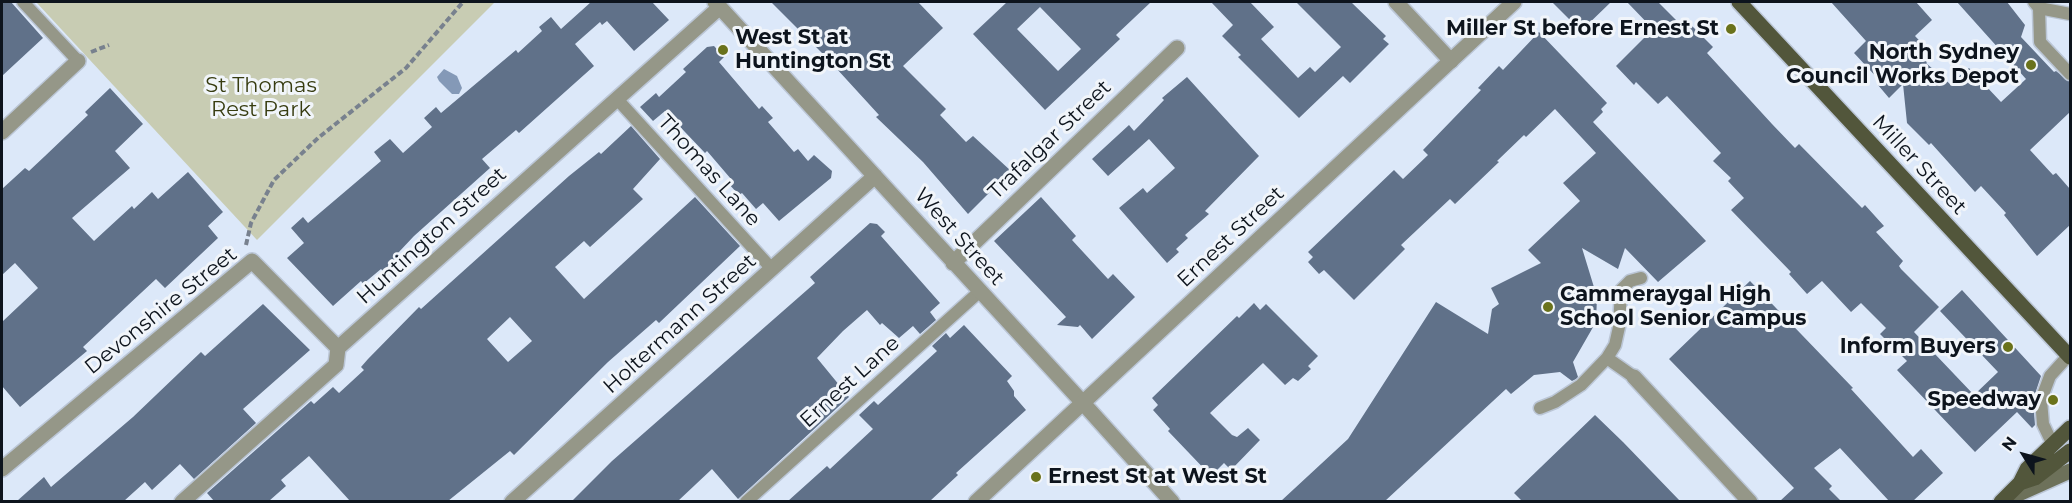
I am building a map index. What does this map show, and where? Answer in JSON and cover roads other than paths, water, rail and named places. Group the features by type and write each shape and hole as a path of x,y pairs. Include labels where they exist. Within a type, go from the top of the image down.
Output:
{"main road":[{"name":"Miller Street","path":"1739,2 2070,356"},
{"path":"2002,501 2020,483 2027,469 2070,428"},
{"path":"2020,483 2035,478 2070,451"},
{"path":"2002,501 2070,471"}],"street":[{"path":"1396,2 1451,61"},
{"name":"Ernest Street","path":"976,501 1514,2"},
{"name":"Huntington Street","path":"182,501 336,365 339,348 617,99 718,4"},
{"name":"West Street","path":"718,4 1172,501"},
{"name":"Trafalgar Street","path":"953,262 1177,48"},
{"path":"2,132 78,61"},
{"name":"Holtermann Street","path":"512,501 875,176"},
{"name":"Devonshire Street","path":"2,468 252,261 339,348"},
{"path":"1634,377 1750,501"}],"lane":[{"path":"23,2 78,61"},
{"path":"2070,14 2037,5 2040,42 2070,74"},
{"name":"Thomas Lane","path":"617,99 772,269"},
{"path":"1540,408 1555,402 1581,385 1607,358 1615,345 1619,327 1621,290 1630,281 1641,278"},
{"name":"Ernest Lane","path":"746,501 979,292"},
{"path":"2053,445 2043,424 2041,400 2050,376 2070,356"},
{"path":"1607,358 1634,377"}],"water":[{"path":"444,69 457,76 462,88 459,94 452,94 439,81 437,77"}],"place":[{"name":"Miller St before Ernest St","path":"1731,29"},
{"name":"West St at Huntington St","path":"723,50"},
{"name":"North Sydney Council Works Depot","path":"2031,65"},
{"name":"Cammeraygal High School Senior Campus","path":"1548,307"},
{"name":"Inform Buyers","path":"2008,347"},
{"name":"Speedway","path":"2053,400"},
{"name":"Ernest St at West St","path":"1036,477"}],"park label":[{"name":"St Thomas Rest Park","path":"261,98"}]}
